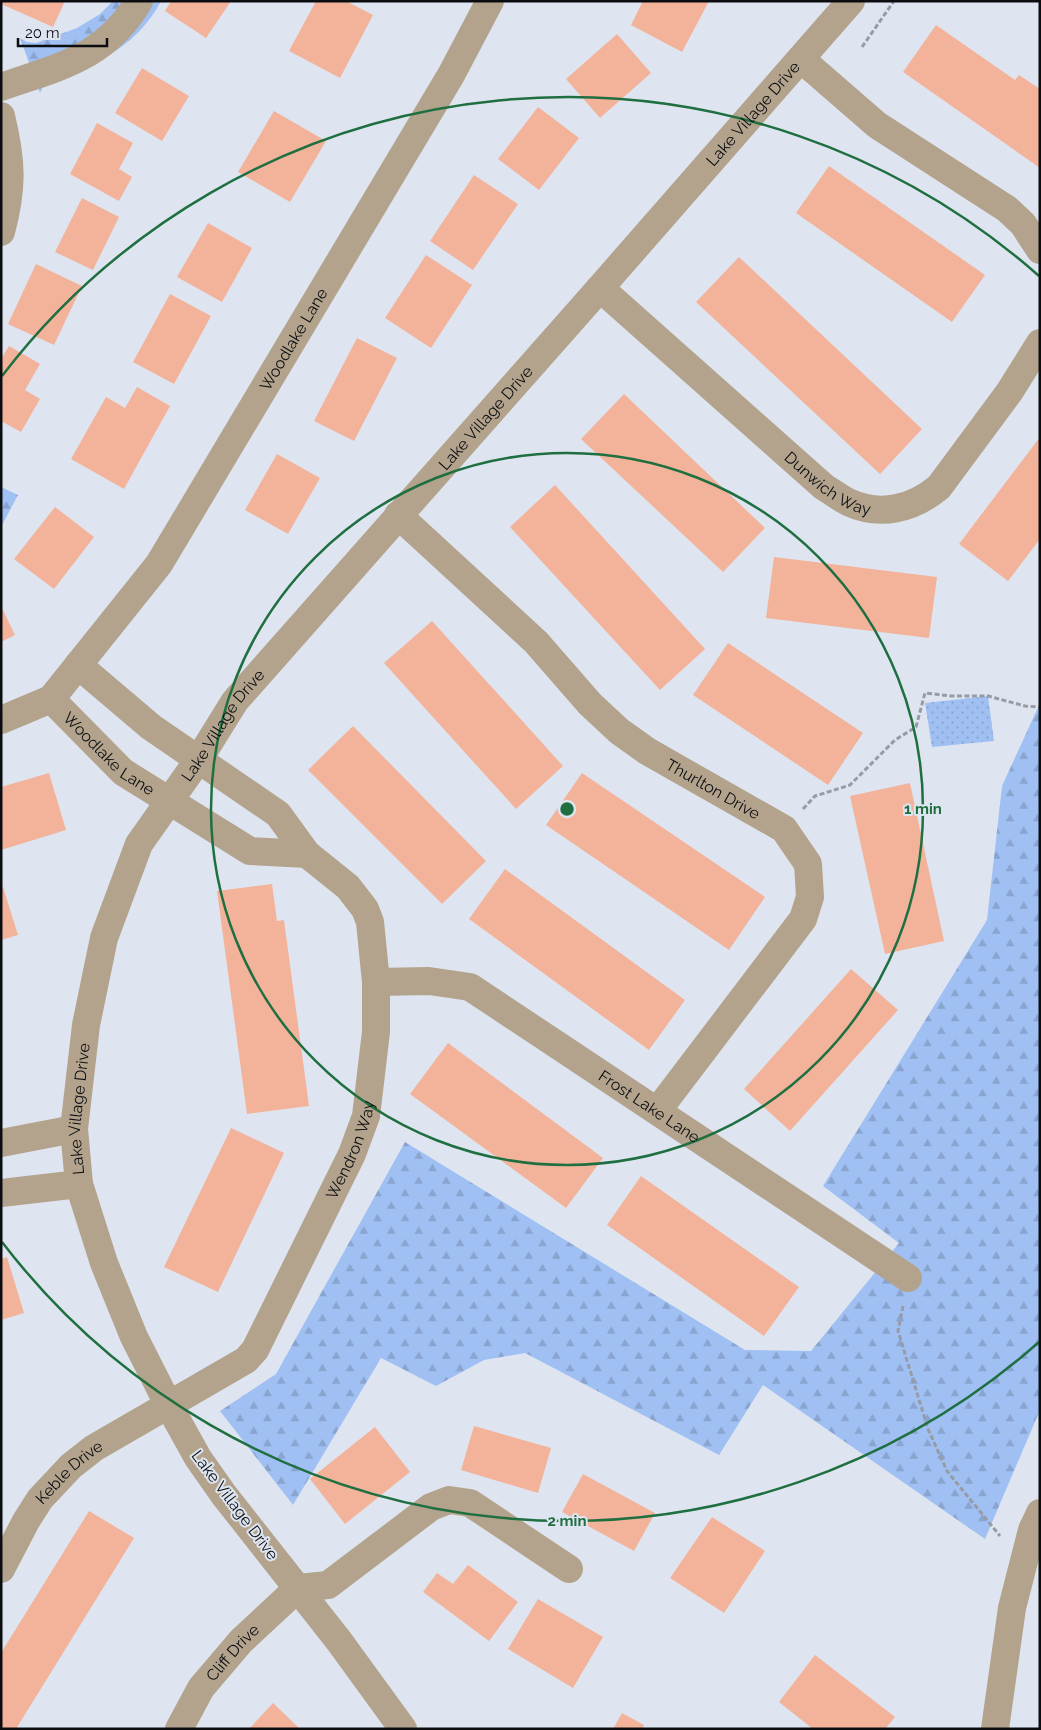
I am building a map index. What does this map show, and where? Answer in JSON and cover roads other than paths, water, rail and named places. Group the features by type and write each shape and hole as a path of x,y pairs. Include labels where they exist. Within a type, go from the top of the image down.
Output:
{"street":[{"path":"1,87 76,60 102,45 122,27 139,1"},
{"name":"Woodlake Lane","path":"1,720 16,712 51,699 159,564 451,75 490,1"},
{"name":"Lake Village Drive","path":"403,1729 339,1641 224,1495 203,1465 168,1404 134,1337 104,1263 78,1184 74,1129 86,1025 104,938 139,844 170,803 235,701 851,1"},
{"path":"801,59 877,124 1007,209 1023,224 1040,250"},
{"path":"1,116 9,148 11,173 6,213 1,232"},
{"name":"Dunwich Way","path":"600,288 824,487 848,502 866,507 890,510 907,507 926,498 939,487 1010,391 1040,343"},
{"name":"Thurlton Drive","path":"398,515 536,642 590,704 619,731 647,751 784,829 808,864 810,897 803,919 658,1110"},
{"path":"78,665 151,727 199,759"},
{"name":"Woodlake Lane","path":"51,699 123,772 170,803"},
{"name":"Wendron Way","path":"168,1404 246,1360 255,1350 352,1154 366,1116 376,1032 376,982 370,922 365,909 348,887 307,854 278,814 199,759"},
{"path":"170,803 250,851 307,854"},
{"name":"Frost Lake Lane","path":"376,982 429,981 470,986 908,1278"},
{"path":"1,1144 74,1129"},
{"path":"1,1192 78,1184"},
{"name":"Keble Drive","path":"1,1569 26,1521 40,1499 71,1466 94,1448 168,1404"},
{"path":"298,1588 328,1585 431,1507 449,1500 470,1503 570,1569"},
{"path":"995,1729 1012,1608 1032,1530 1040,1513"},
{"name":"Cliff Drive","path":"179,1729 201,1688 241,1642 298,1588"}]}
